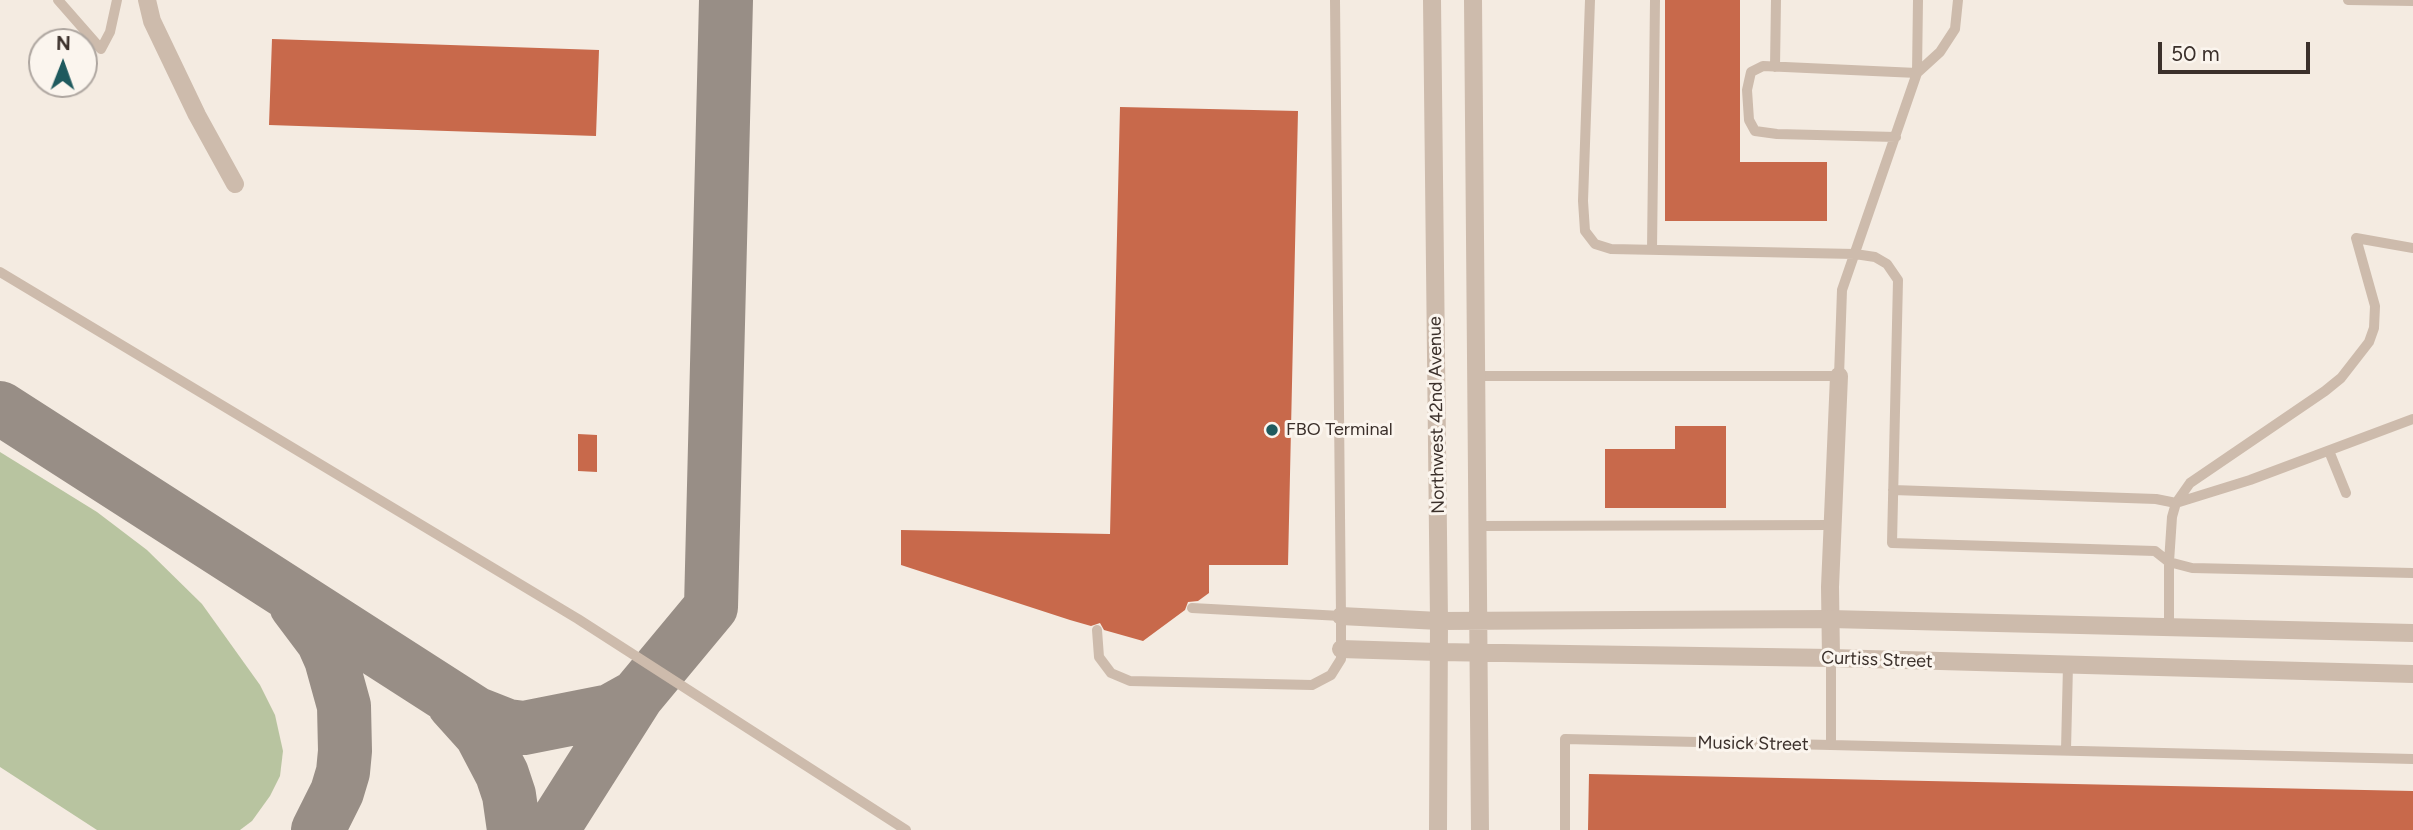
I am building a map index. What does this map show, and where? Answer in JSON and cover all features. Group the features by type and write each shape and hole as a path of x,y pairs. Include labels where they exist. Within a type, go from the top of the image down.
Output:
{"street":[{"path":"147,0 152,21 197,115 235,184"},
{"name":"Northwest 42nd Avenue","path":"1432,0 1439,621 1438,830"},
{"path":"1473,0 1480,830"},
{"name":"Musick Street","path":"1831,658 1832,525 1839,376"},
{"path":"1341,616 1439,621 1830,620 2413,633"},
{"name":"Curtiss Street","path":"1341,649 1831,658 2413,674"}],"lane":[{"path":"58,0 101,49 110,32 117,0"},
{"path":"1097,630 1099,657 1111,673 1130,681 1312,685 1331,675 1341,659 1335,0"},
{"path":"1590,0 1583,201 1585,231 1595,244 1611,249 1855,254 1875,257 1887,264 1898,280 1892,543 2155,551 2169,562 2192,568 2413,573"},
{"path":"1652,250 1655,0"},
{"path":"1775,67 1776,0"},
{"path":"1475,376 1839,376 1842,290 1917,73 1918,0"},
{"path":"1896,137 1755,131 1749,120 1747,90 1751,72 1763,66 1917,73 1940,52 1955,29 1958,0"},
{"path":"2348,0 2413,1"},
{"path":"2169,627 2169,562 2171,527 2176,503 2196,478 2294,414 2341,378 2369,342 2374,328 2375,306 2356,238 2413,248"},
{"path":"0,272 578,618 906,830"},
{"path":"1893,490 2156,499 2176,503 2250,480 2413,419"},
{"path":"2329,451 2346,493"},
{"path":"1478,526 1832,525"},
{"path":"1192,608 1341,616"},
{"name":"Musick Street","path":"1565,830 1565,739 1831,745 1831,658"},
{"path":"2066,750 2068,665"},
{"path":"1831,745 2413,759"}],"green space":[{"path":"0,452 97,512 147,550 202,604 260,685 275,715 283,751 280,776 252,821 240,830 97,830 0,767"}],"building":[{"path":"1665,0 1740,0 1740,162 1827,162 1827,221 1665,221"},
{"path":"272,39 599,50 596,136 269,125"},
{"path":"1120,107 1298,111 1288,565 1209,565 1209,593 1198,601 1188,602 1185,610 1143,641 1104,630 1100,623 1091,626 1070,620 901,565 901,530 1110,534"},
{"path":"1675,426 1726,426 1726,508 1605,508 1605,449 1675,449"},
{"path":"578,434 597,435 597,472 578,471"},
{"path":"1589,774 2413,791 2413,830 1588,830"}],"taxiway":[{"path":"552,830 637,696 711,607 726,0"},
{"path":"0,408 475,713 508,726 524,728 610,711 637,696"},
{"path":"296,605 323,641 344,706 343,772 337,792 318,830"},
{"path":"454,704 481,734 502,774 509,795 514,830"}],"place":[{"name":"FBO Terminal","path":"1272,430"}]}
